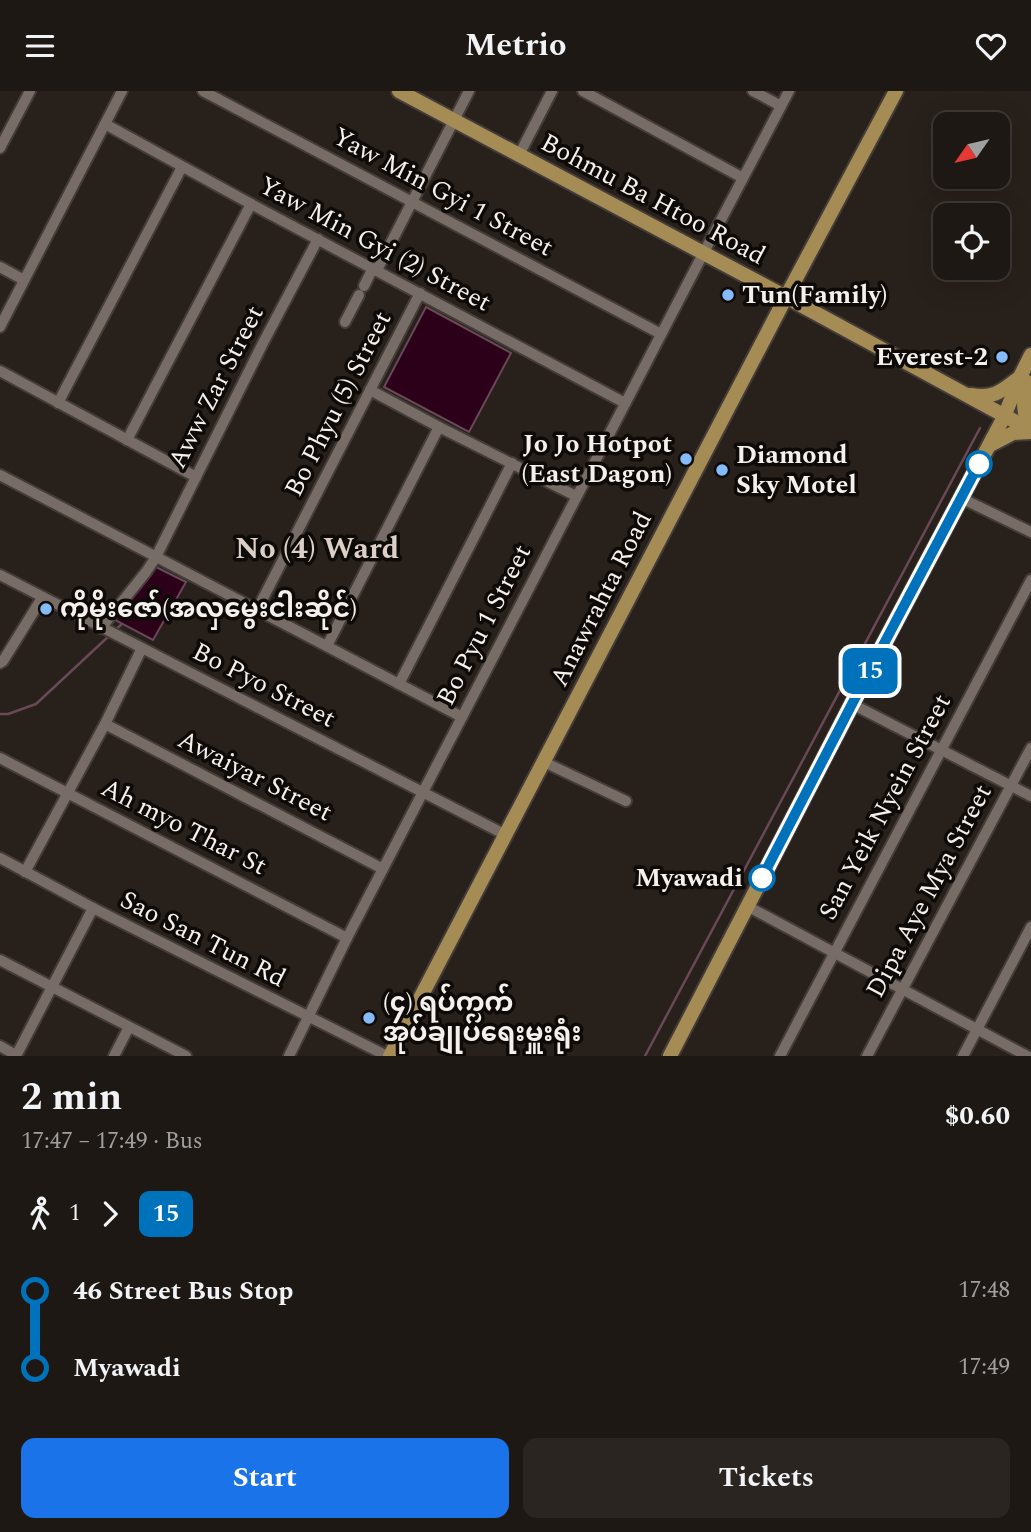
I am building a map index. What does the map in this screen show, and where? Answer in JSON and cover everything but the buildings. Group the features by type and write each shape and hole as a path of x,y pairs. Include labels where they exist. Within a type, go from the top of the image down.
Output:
{"main road":[{"name":"Bohmu Ba Htoo Road","path":"399,91 1031,430"},
{"name":"Anawrahta Road","path":"389,1056 896,91"},
{"path":"989,446 1013,433 1031,430 1024,414 1023,403 1031,355"},
{"path":"966,394 987,396 1000,393 1026,378"},
{"path":"670,1056 852,704 1026,378"},
{"path":"966,394 989,418 989,446"}],"street":[{"path":"0,148 30,91"},
{"path":"0,327 122,91"},
{"name":"Yaw Min Gyi 1 Street","path":"203,91 661,334"},
{"path":"345,321 412,202 469,91"},
{"path":"519,155 552,91"},
{"path":"583,91 743,178"},
{"path":"753,91 781,106"},
{"name":"Bo Pyu 1 Street","path":"289,1056 347,938 576,496 789,91"},
{"name":"Yaw Min Gyi (2) Street","path":"105,124 625,403"},
{"path":"58,403 182,167"},
{"path":"127,440 251,204"},
{"name":"Aww Zar Street","path":"102,628 156,557 318,239"},
{"path":"0,267 24,280"},
{"name":"Bo Phyu (5) Street","path":"257,610 420,293"},
{"path":"0,371 196,477"},
{"path":"370,390 576,496"},
{"path":"327,646 439,427"},
{"path":"399,684 512,463"},
{"path":"0,475 462,717"},
{"path":"961,498 1031,532"},
{"name":"Bo Pyo Street","path":"0,575 506,835"},
{"name":"San Yeik Nyein Street","path":"779,1056 1031,580"},
{"path":"0,663 41,598"},
{"path":"25,871 105,724 142,648"},
{"path":"852,704 1031,796"},
{"name":"Awaiyar Street","path":"105,724 383,869"},
{"name":"Dipa Aye Mya Street","path":"867,1056 1031,748"},
{"name":"Ah myo Thar St","path":"0,758 347,938"},
{"path":"544,762 626,801"},
{"name":"Sao San Tun Rd","path":"0,858 308,1018 389,1056"},
{"path":"747,906 1027,1056"},
{"path":"0,1047 16,1056 93,908"},
{"path":"962,1056 1031,927"},
{"path":"0,960 186,1056"},
{"path":"114,1056 129,1027"}],"shaded area":[{"path":"426,307 511,353 469,432 384,387"},
{"path":"154,566 186,582 153,640 115,620"}],"waterway":[{"path":"645,1056 980,428"},
{"path":"114,631 122,624"},
{"path":"0,714 8,714 36,704 110,635"}],"bus line":[{"name":"15","path":"762,878 979,464"}],"place":[{"name":"Tun(Family)","path":"728,295"},
{"name":"Everest-2","path":"1002,357"},
{"name":"Jo Jo Hotpot (East Dagon)","path":"686,459"},
{"name":"Diamond Sky Motel","path":"722,470"},
{"name":"ကိုမိုးဇော်(အလှမွေးငါးဆိုင်)","path":"46,609"},
{"name":"Myawadi","path":"762,878"},
{"name":"(၄) ရပ်ကွက် အုပ်ချုပ်ရေးမှူးရုံး","path":"369,1018"}],"district":[{"name":"No (4) Ward","path":"317,549"}]}
